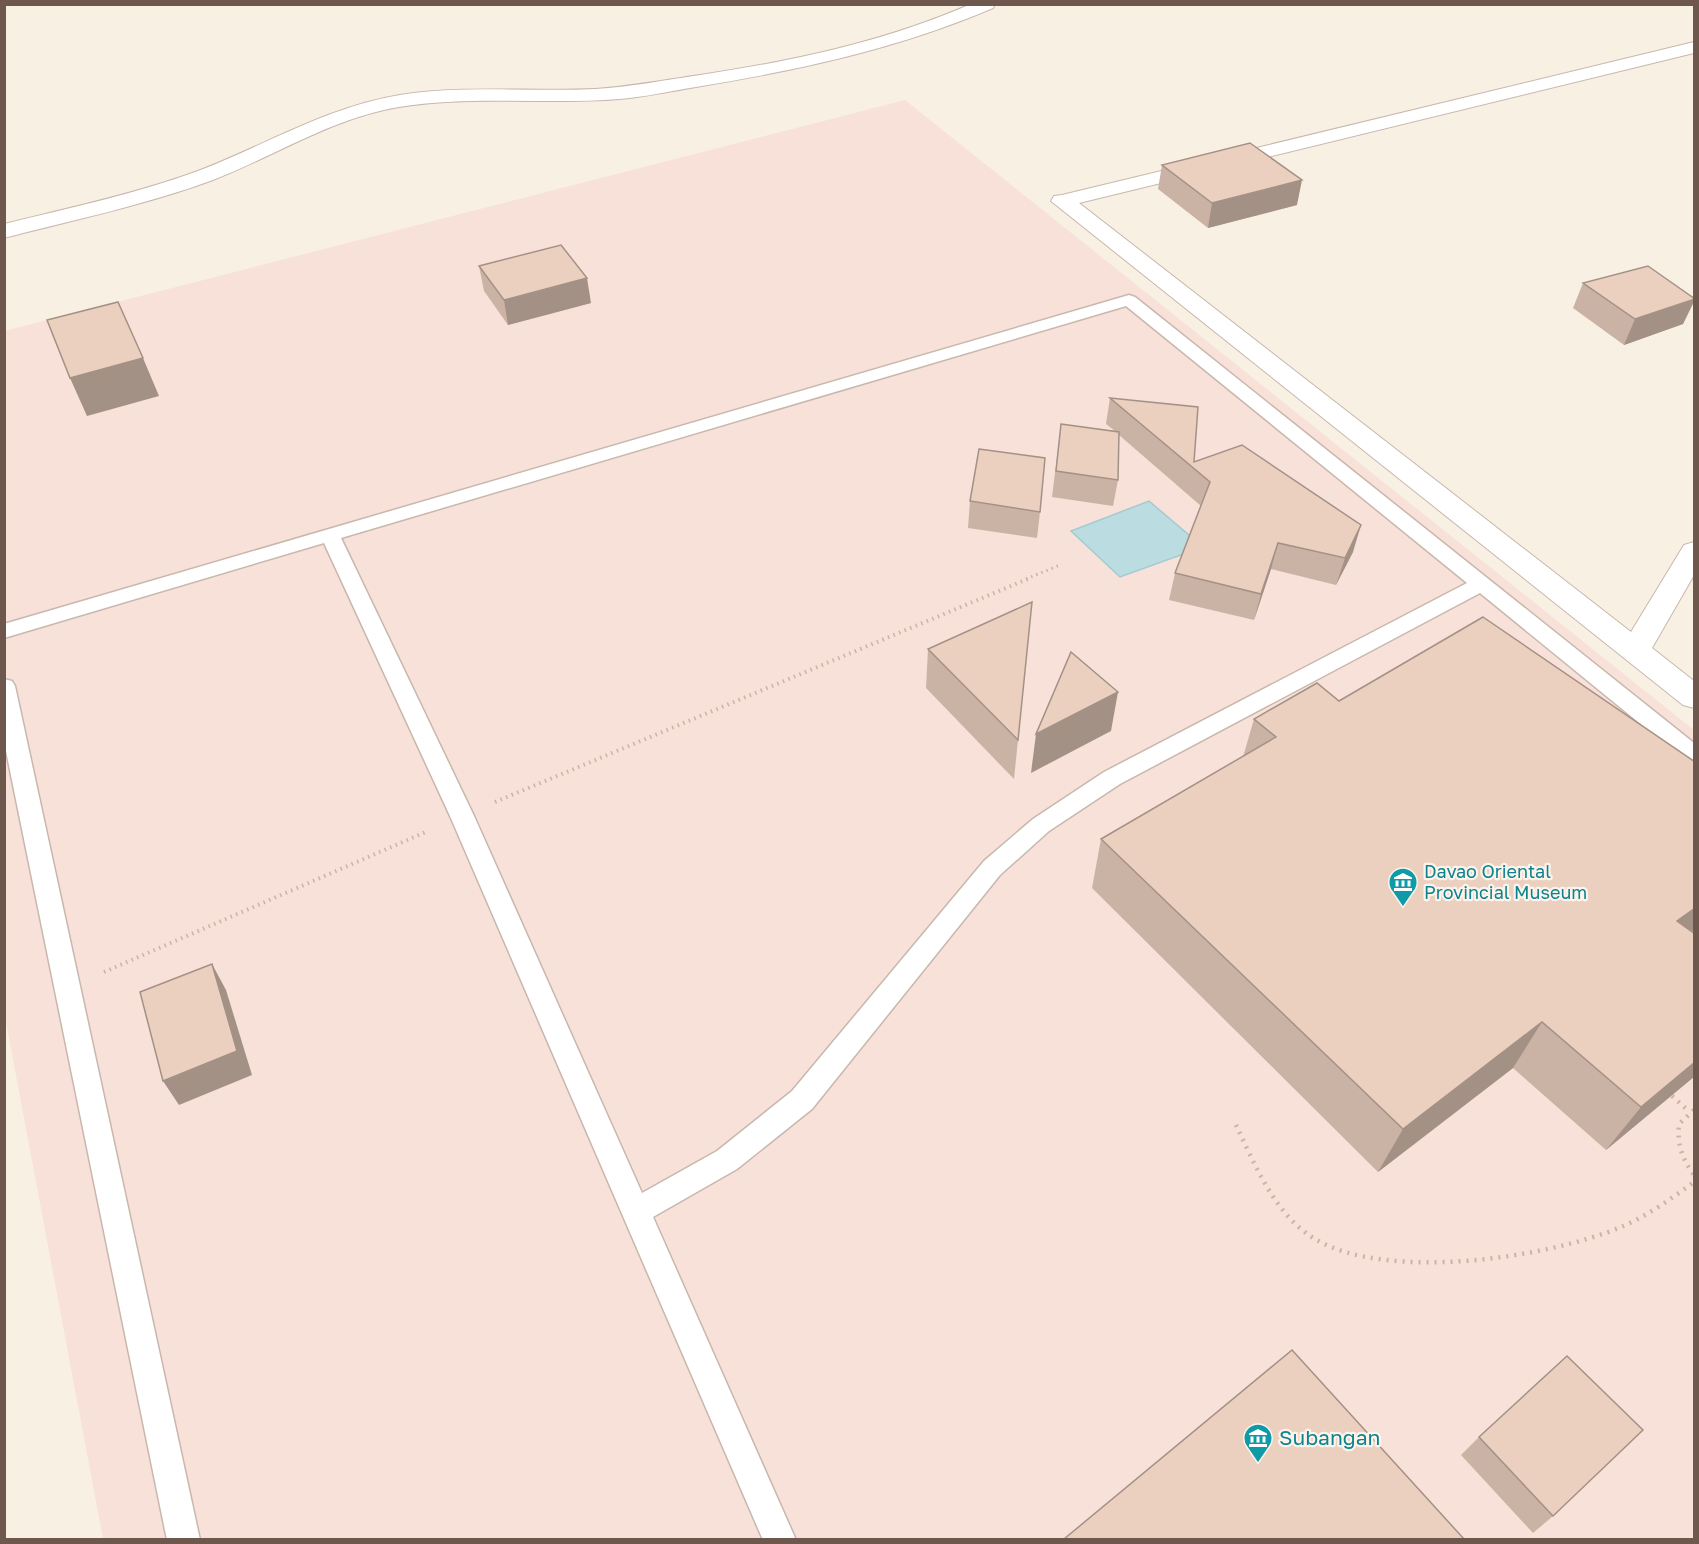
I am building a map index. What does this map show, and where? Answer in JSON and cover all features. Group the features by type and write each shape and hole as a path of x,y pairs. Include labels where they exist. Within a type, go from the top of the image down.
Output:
{"street":[{"path":"4,231 180,185 252,157 322,124 362,110 401,101 446,98 620,93 748,74 835,55 951,21 987,4"},
{"path":"1695,48 1062,201 1695,697"},
{"path":"1635,650 1695,551"}],"lane":[{"path":"4,631 1128,300 1695,755"},
{"path":"330,535 462,816 780,1539"},
{"path":"635,1212 728,1160 802,1100 992,868 1041,825 1112,778 1481,584"},
{"path":"4,686 184,1539"}],"path":[{"path":"68,988 462,816 1060,565"},
{"path":"1672,1096 1692,1111 1679,1124 1677,1142 1683,1161 1695,1175"},
{"path":"1236,1125 1261,1178 1282,1209 1316,1240 1355,1256 1410,1261 1477,1259 1564,1247 1620,1228 1660,1207 1695,1182"}],"shaded area":[{"path":"905,100 1694,730 1694,1539 103,1539 5,1017 4,331"}],"water":[{"path":"1149,501 1203,547 1120,577 1071,531"}],"building":[{"path":"1250,143 1302,180 1212,203 1162,165"},
{"path":"561,245 587,278 504,300 479,266"},
{"path":"1648,266 1695,299 1635,319 1583,283"},
{"path":"118,302 143,358 70,378 47,320"},
{"path":"1110,398 1198,407 1194,462 1242,445 1361,525 1345,558 1278,543 1261,594 1175,573 1210,482"},
{"path":"1061,424 1119,432 1118,480 1056,471"},
{"path":"979,449 1045,458 1040,512 970,501"},
{"path":"1032,602 1018,740 928,649"},
{"name":"Davao Oriental Provincial Museum","path":"1483,617 1695,762 1695,908 1677,921 1695,934 1695,1062 1641,1107 1542,1022 1403,1129 1101,839 1276,737 1254,719 1317,683 1339,701"},
{"path":"1071,652 1118,692 1036,734"},
{"path":"212,964 237,1051 163,1081 140,992"},
{"name":"Subangan","path":"1292,1350 1464,1539 1064,1539"},
{"path":"1567,1356 1643,1430 1553,1516 1479,1437"}],"place":[{"name":"Davao Oriental Provincial Museum","path":"1403,908"},
{"name":"Subangan","path":"1258,1464"}]}
